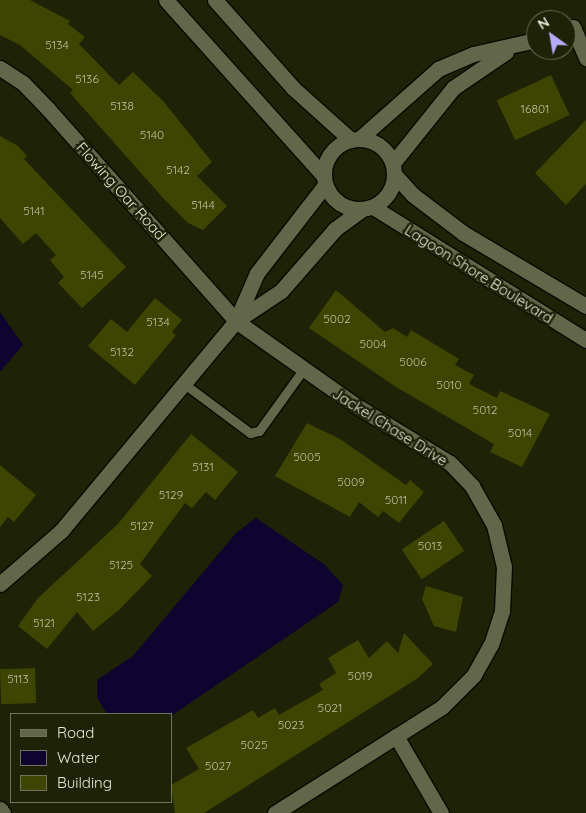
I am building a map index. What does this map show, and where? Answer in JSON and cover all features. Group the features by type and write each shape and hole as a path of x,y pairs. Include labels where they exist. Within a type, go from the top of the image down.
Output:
{"street":[{"path":"166,0 324,180 342,206 367,208"},
{"path":"215,0 293,88 355,139 380,146 394,168"},
{"path":"576,29 586,58"},
{"path":"236,321 257,273 324,180 328,157 355,139 438,69 473,54 526,42"},
{"path":"0,584 61,531 236,321 281,291 335,229 389,194 394,168 453,88 484,64 526,44"},
{"name":"Flowing Oar Road","path":"0,68 23,83 48,109 236,321"},
{"name":"Lagoon Shore Boulevard","path":"394,168 413,195 462,233 586,306"},
{"name":"Lagoon Shore Boulevard","path":"367,208 586,340"},
{"name":"Jackel Chase Drive","path":"236,321 303,370 450,463 480,499 498,538 504,567 502,611 484,659 453,698 275,813"},
{"path":"396,736 441,813"},
{"path":"0,809 3,813"}],"lane":[{"path":"184,383 250,433 259,431 303,370"}],"water":[{"path":"0,312 23,345 0,372"},
{"path":"256,518 325,565 343,585 338,602 172,715 172,713 106,713 97,698 97,680 133,656 236,533"}],"building":[{"path":"0,0 30,0 70,21 68,24 85,37 79,44 119,85 133,72 164,102 212,162 197,176 227,206 203,230 188,223 164,199 70,93 73,90 20,45 0,35"},
{"path":"551,75 570,115 515,140 497,100"},
{"path":"586,120 586,184 566,205 535,173"},
{"path":"0,136 18,146 27,156 24,159 126,267 82,308 58,283 64,277 50,260 56,255 36,233 23,244 0,218"},
{"path":"336,290 385,332 393,328 407,337 411,330 459,359 455,365 474,375 469,384 497,398 500,391 550,414 522,467 490,452 494,444 396,387 309,328"},
{"path":"155,298 182,320 172,332 176,335 135,385 88,346 111,319 127,332"},
{"path":"307,423 340,439 406,485 410,480 424,492 399,523 383,511 378,517 359,502 350,517 275,476"},
{"path":"191,434 238,472 215,500 206,492 192,508 185,503 140,564 152,576 120,609 93,631 77,612 47,649 18,626 38,598 118,524"},
{"path":"0,465 36,495 14,522 8,517 0,527"},
{"path":"444,521 464,551 422,579 402,550"},
{"path":"426,586 463,597 456,632 434,626 422,599"},
{"path":"404,633 433,664 418,678 204,813 175,813 172,784 199,769 186,748 253,710 258,718 275,708 279,715 323,690 319,684 336,673 328,658 358,640 369,658 387,641 398,653"},
{"path":"35,668 36,703 1,704 0,669"}]}
